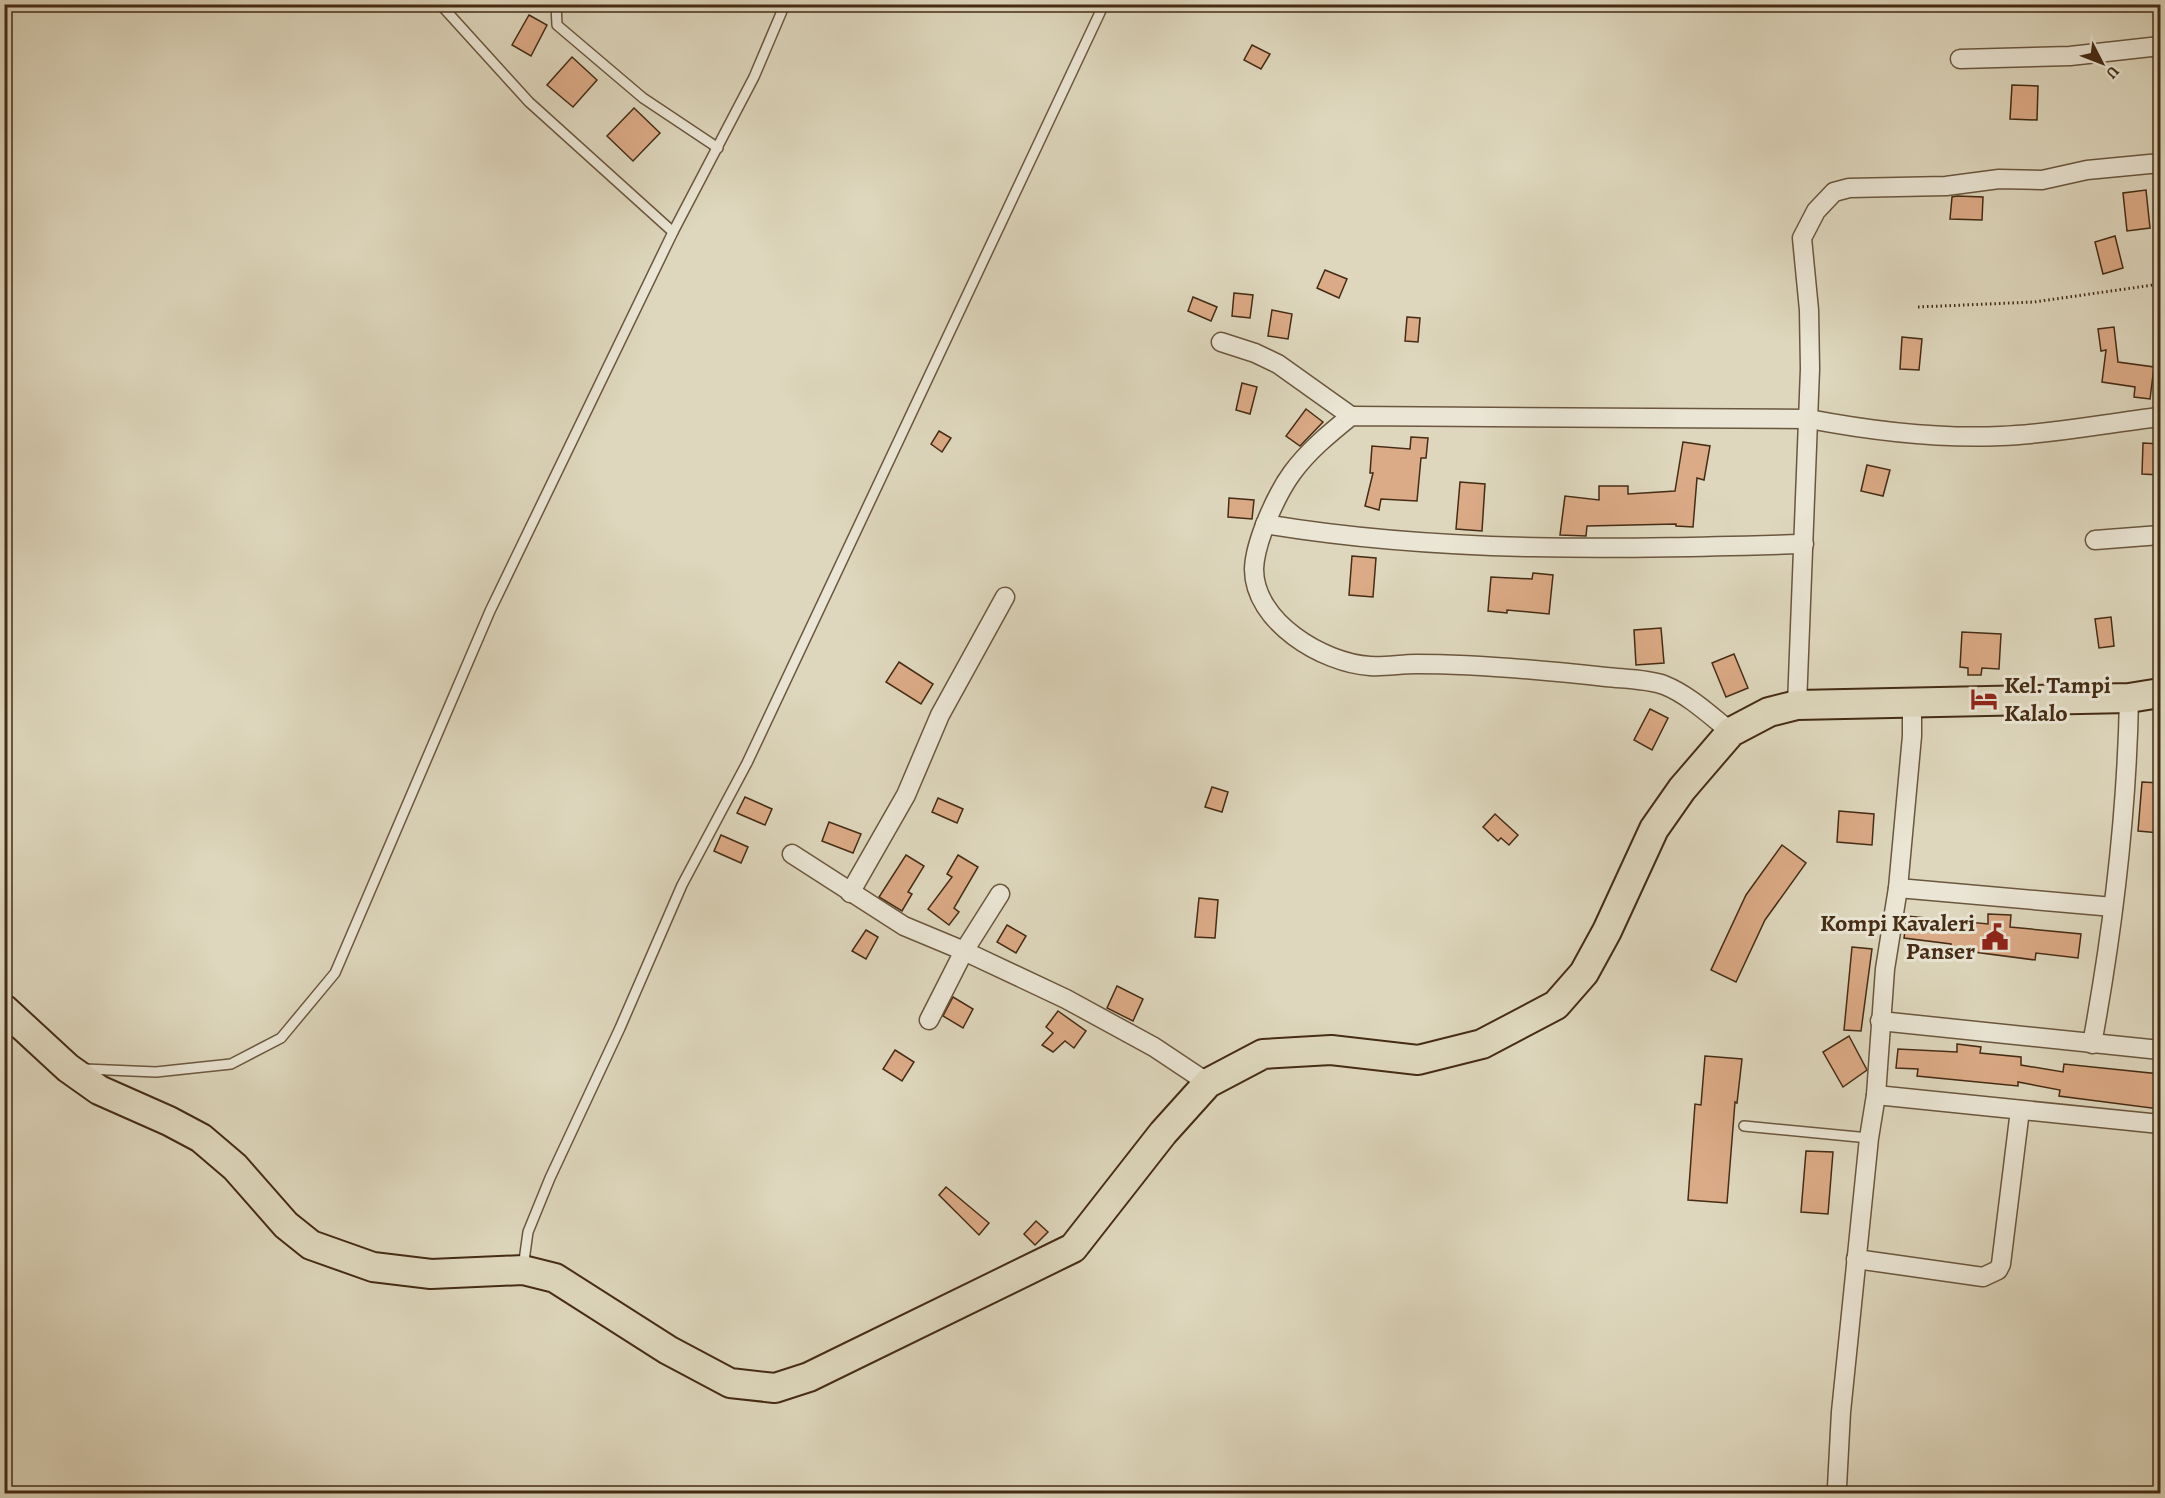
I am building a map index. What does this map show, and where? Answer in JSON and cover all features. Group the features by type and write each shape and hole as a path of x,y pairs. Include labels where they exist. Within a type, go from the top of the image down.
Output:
{"highway":[{"path":"4,1009 68,1068 99,1090 201,1138 235,1167 286,1225 311,1245 373,1267 431,1274 523,1270 555,1278 668,1350 730,1383 776,1388 809,1377 1073,1248 1163,1133 1208,1083 1263,1054 1330,1050 1418,1060 1454,1053 1482,1044 1556,1005 1584,973 1607,931 1654,829 1682,789 1731,732 1768,712 1797,705 2129,698 2160,693"}],"street":[{"path":"1960,59 2070,56 2160,46"},
{"path":"1797,705 1800,586 1809,419 1809,321 1802,238 1816,211 1834,192 1849,188 1946,186 2000,179 2042,180 2087,170 2160,163"},
{"path":"1221,342 1256,353 1278,364 1351,416 1809,419 1868,430 1999,436 2054,433 2160,417"},
{"path":"1351,416 1321,441 1292,473 1265,525 1254,559 1254,578 1262,601 1282,627 1312,649 1335,658 1370,666 1414,664 1478,667 1585,675 1663,685 1692,701 1731,732"},
{"path":"1265,525 1403,543 1612,549 1804,544"},
{"path":"2096,540 2160,536"},
{"path":"850,893 906,795 940,715 1005,597"},
{"path":"2092,1044 2113,907 2128,762 2129,698"},
{"path":"1839,1494 1837,1487 1841,1412 1869,1138 1876,1095 1880,1021 1898,888 1912,736 1912,703"},
{"path":"792,854 904,926 1021,976 1117,1026 1208,1083"},
{"path":"1898,888 2113,907"},
{"path":"929,1020 964,951 1000,894"},
{"path":"1880,1021 2160,1050"},
{"path":"1876,1095 2160,1124"},
{"path":"1856,1259 1983,1277 1998,1270 2001,1264 2020,1110"}],"lane":[{"path":"440,4 529,102 673,232"},
{"path":"556,4 557,25 642,98 718,148"},
{"path":"68,1068 156,1072 231,1064 281,1038 335,972 489,611 673,232 754,77 785,4"},
{"path":"523,1270 528,1232 550,1178 620,1028 682,885 762,732 1104,4"},
{"path":"1744,1126 1869,1138"}],"path":[{"path":"1918,307 2034,302 2160,284"}],"building":[{"path":"529,15 547,25 531,56 512,45"},
{"path":"1252,45 1270,54 1261,69 1244,60"},
{"path":"572,57 597,80 573,107 547,85"},
{"path":"2012,85 2038,86 2037,120 2010,119"},
{"path":"634,108 660,133 633,161 607,136"},
{"path":"2146,190 2150,228 2127,231 2123,193"},
{"path":"1952,197 1983,197 1982,220 1950,219"},
{"path":"2115,236 2123,268 2103,274 2095,242"},
{"path":"1325,270 1347,279 1339,298 1317,288"},
{"path":"1234,293 1253,295 1250,318 1232,316"},
{"path":"1193,297 1217,307 1211,321 1188,311"},
{"path":"1272,310 1292,314 1288,339 1268,336"},
{"path":"1407,317 1420,318 1418,342 1405,341"},
{"path":"2114,327 2118,362 2154,367 2150,399 2134,397 2135,387 2102,382 2106,350 2101,351 2098,329"},
{"path":"1902,337 1922,339 1919,370 1900,369"},
{"path":"1242,383 1257,387 1250,414 1236,410"},
{"path":"1306,409 1323,422 1300,446 1286,436"},
{"path":"939,431 951,438 942,452 931,444"},
{"path":"1411,437 1428,438 1426,458 1421,458 1417,501 1381,499 1379,510 1365,506 1373,473 1370,473 1372,446 1410,449"},
{"path":"1683,442 1710,446 1704,480 1697,478 1693,527 1676,526 1676,524 1587,526 1586,536 1560,535 1565,496 1599,500 1599,486 1628,486 1628,494 1675,491"},
{"path":"2143,443 2160,444 2160,475 2142,474"},
{"path":"1867,465 1890,470 1883,496 1861,491"},
{"path":"1460,482 1485,484 1482,531 1456,529"},
{"path":"1229,498 1254,500 1252,519 1228,517"},
{"path":"1352,556 1376,558 1373,597 1349,595"},
{"path":"1533,573 1553,575 1549,614 1507,610 1507,613 1488,611 1491,577 1532,579"},
{"path":"2111,617 2114,646 2099,648 2095,619"},
{"path":"1661,628 1664,663 1636,665 1634,630"},
{"path":"1962,632 2001,634 1999,669 1982,668 1981,675 1968,675 1968,668 1960,667"},
{"path":"1734,654 1748,688 1726,697 1712,663"},
{"path":"899,662 933,684 921,704 886,682"},
{"path":"1650,709 1668,718 1652,750 1634,740"},
{"path":"2142,782 2160,783 2160,833 2138,831"},
{"path":"1212,787 1228,792 1222,812 1205,807"},
{"path":"745,797 772,809 765,825 737,813"},
{"path":"938,798 963,809 957,823 932,812"},
{"path":"1839,811 1874,814 1872,845 1837,842"},
{"path":"1495,814 1518,835 1509,845 1501,838 1498,841 1483,827"},
{"path":"829,822 861,834 853,853 822,841"},
{"path":"721,835 748,847 741,863 714,851"},
{"path":"1782,845 1806,863 1765,920 1736,982 1711,970 1746,895"},
{"path":"906,855 924,866 908,892 912,894 902,911 879,897"},
{"path":"958,855 978,867 954,908 959,912 949,925 928,909 952,877 947,874"},
{"path":"1199,898 1218,900 1215,938 1195,937"},
{"path":"1988,914 2011,915 2010,927 2081,934 2078,958 2036,953 2035,960 1951,949 1951,944 1904,938 1907,916 1988,924"},
{"path":"1007,925 1026,936 1016,953 997,942"},
{"path":"866,930 878,937 866,959 852,951"},
{"path":"1852,947 1872,949 1861,1031 1844,1030"},
{"path":"1117,986 1143,999 1133,1021 1107,1008"},
{"path":"953,997 973,1009 963,1028 943,1016"},
{"path":"1058,1011 1086,1031 1074,1048 1065,1041 1053,1052 1042,1045 1053,1033 1046,1027"},
{"path":"1849,1036 1867,1070 1843,1087 1823,1052"},
{"path":"1957,1044 1981,1047 1980,1053 2021,1057 2021,1065 2063,1072 2064,1064 2160,1074 2159,1109 2059,1096 2060,1090 2018,1082 2018,1086 1917,1076 1918,1069 1896,1068 1898,1049 1957,1052"},
{"path":"895,1050 914,1062 902,1081 883,1069"},
{"path":"1705,1056 1742,1059 1737,1103 1735,1102 1727,1203 1688,1200 1695,1104 1701,1105"},
{"path":"1806,1151 1833,1152 1828,1214 1801,1212"},
{"path":"946,1187 989,1223 979,1235 939,1195"},
{"path":"1036,1221 1048,1232 1035,1245 1024,1234"}],"place":[{"name":"Kel. Tampi Kalalo","path":"1984,699"},
{"name":"Kompi Kavaleri Panser","path":"1995,937"}]}
